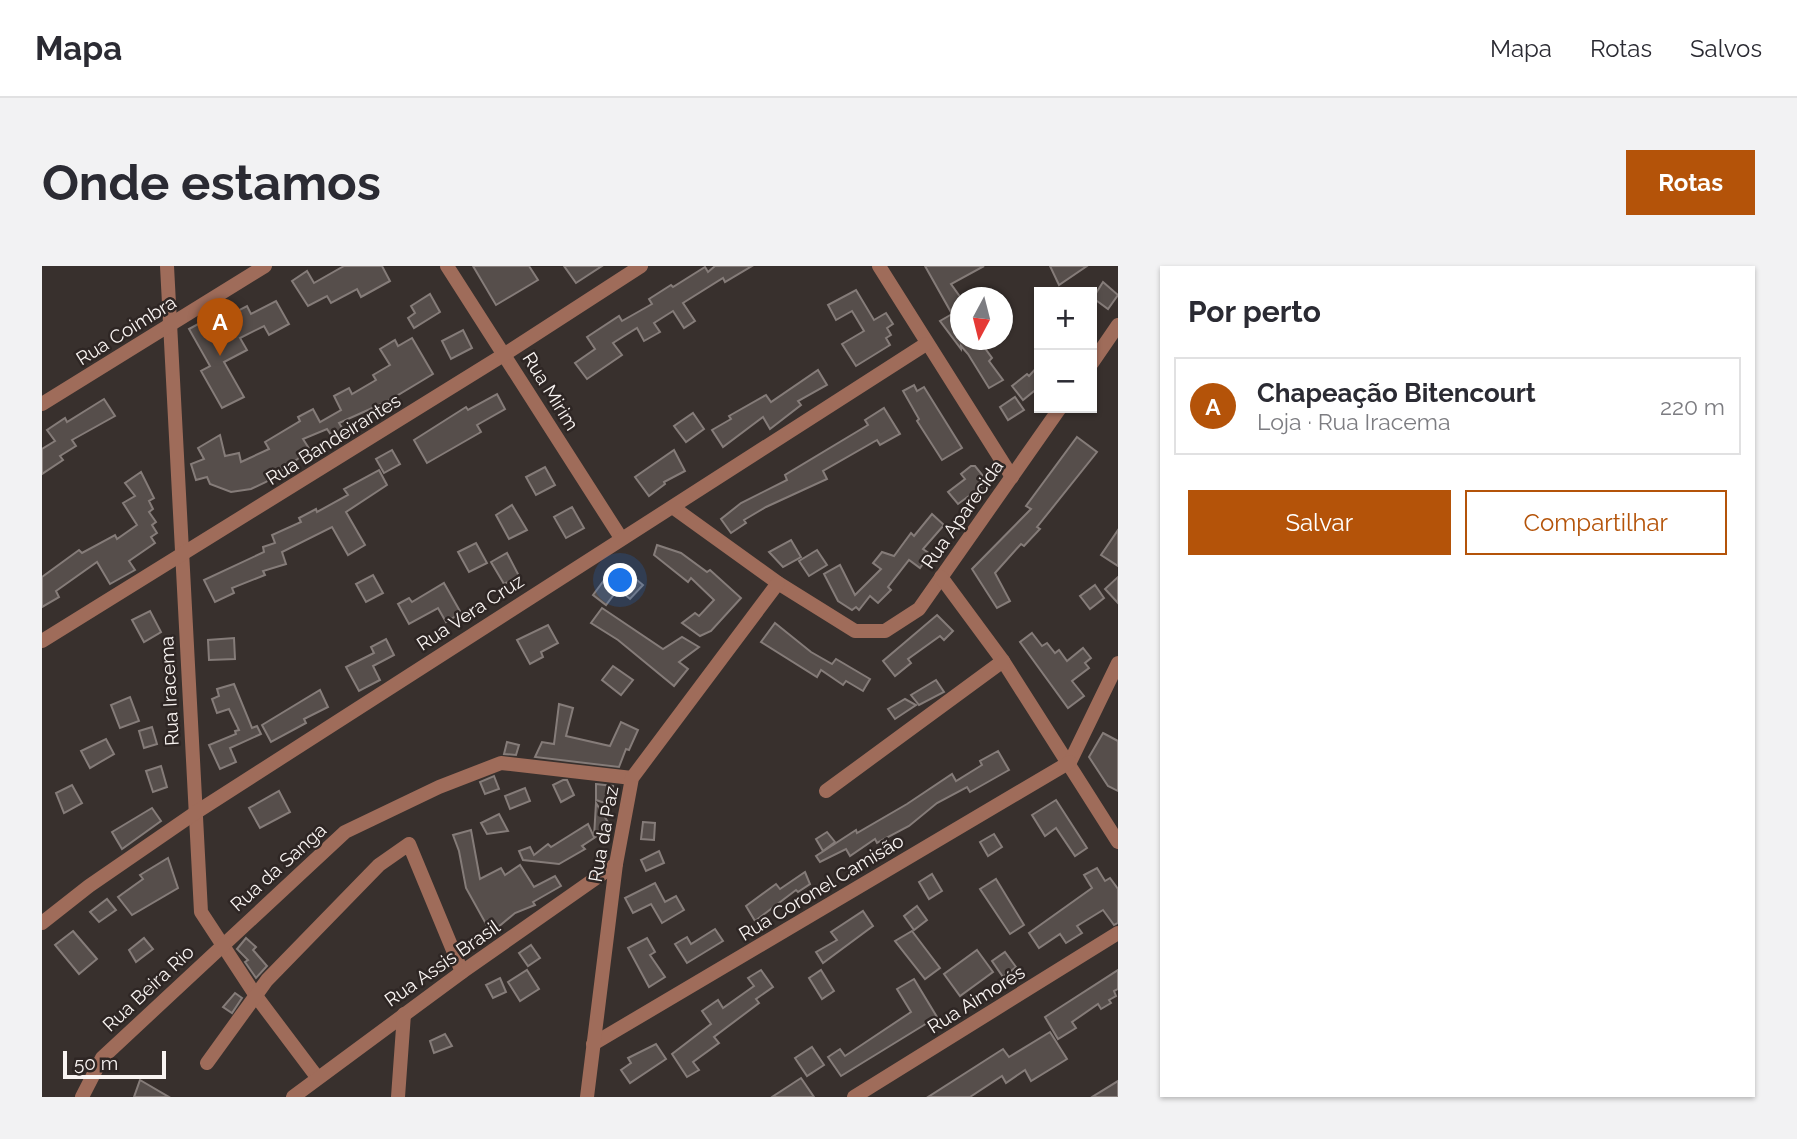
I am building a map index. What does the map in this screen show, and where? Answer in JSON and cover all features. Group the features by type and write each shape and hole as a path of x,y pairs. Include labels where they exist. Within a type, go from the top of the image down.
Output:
{"street":[{"name":"Rua Iracema","path":"167,266 201,912 256,996 317,1077"},
{"name":"Rua Coimbra","path":"42,404 265,266"},
{"name":"Rua Mirim","path":"447,266 621,538"},
{"name":"Rua Bandeirantes","path":"42,641 505,354 641,266"},
{"path":"879,266 1012,477"},
{"path":"1097,356 1118,325"},
{"name":"Rua Vera Cruz","path":"42,923 89,886 195,813 926,344"},
{"name":"Rua Aparecida","path":"778,583 855,631 885,631 919,609 1057,413"},
{"path":"674,508 778,583"},
{"path":"941,577 1003,661 1070,762 1118,842"},
{"name":"Rua da Paz","path":"587,1097 616,864 632,778 778,583"},
{"path":"826,791 1003,661"},
{"path":"1070,762 1118,663"},
{"name":"Rua Coronel Camisão","path":"593,1044 1070,762"},
{"name":"Rua da Sanga","path":"222,944 345,832 439,787 501,763 632,778"},
{"path":"207,1063 267,980 379,865 409,844 462,971"},
{"name":"Rua Assis Brasil","path":"293,1097 462,971 616,864"},
{"name":"Rua Aimorés","path":"854,1097 1118,933"},
{"name":"Rua Beira Rio","path":"82,1097 102,1058 222,944"},
{"path":"398,1097 404,1014"}],"building":[{"path":"344,266 382,266 390,281 361,297 357,289 331,303 327,296 308,306 292,281 307,271 314,283"},
{"path":"473,266 529,266 538,280 496,305"},
{"path":"564,266 602,266 576,283"},
{"path":"715,266 752,266 725,282 723,278 683,303 695,321 684,328 673,311 654,323 660,332 644,341 637,328 613,343 622,355 587,379 575,363 595,349 587,337 619,316 622,321 652,304 649,299 671,285 673,287 705,267 708,272"},
{"path":"925,266 984,266 951,284 953,287 950,287 950,310"},
{"path":"1050,266 1087,266 1059,285"},
{"path":"1103,282 1118,295 1108,309 1097,301 1097,292"},
{"path":"856,290 874,320 886,313 893,324 887,328 891,335 886,338 890,345 856,366 842,344 864,331 852,311 836,320 828,305"},
{"path":"430,294 440,312 414,328 408,318 415,313 411,306"},
{"path":"276,301 289,324 269,335 264,326 240,338 247,350 224,362 244,397 222,408 201,371 210,366 189,329 224,310 228,316 247,306 251,314"},
{"path":"950,315 950,334 940,321"},
{"path":"463,330 472,348 451,359 442,341"},
{"path":"412,338 433,374 388,401 339,423 344,431 333,438 327,429 303,439 310,450 266,482 251,489 231,492 210,484 207,477 196,480 191,464 204,459 198,448 220,435 225,456 239,453 241,462 269,449 265,442 300,421 298,417 313,409 320,422 341,410 334,396 349,388 352,394 376,380 373,375 390,365 380,349 395,340 398,346"},
{"path":"964,350 986,350 992,358 989,361 1003,380 989,388"},
{"path":"818,370 827,385 798,401 801,405 770,429 763,417 723,447 712,430 731,419 729,416 766,395 771,402"},
{"path":"1034,370 1034,391 1023,400 1012,386 1027,374 1029,376"},
{"path":"914,385 917,391 924,387 962,448 942,460 917,421 919,419 903,391"},
{"path":"497,394 505,409 477,425 481,432 427,463 414,440 466,407 468,410"},
{"path":"1015,397 1024,410 1008,420 1000,407"},
{"path":"104,399 115,416 72,440 76,446 60,456 63,460 42,474 42,449 55,441 47,430 65,418 67,422"},
{"path":"884,408 900,434 880,445 877,440 823,471 827,479 766,507 744,520 746,523 731,533 721,519 741,503 787,480 785,475 868,425 865,420"},
{"path":"693,413 704,429 686,442 674,426"},
{"path":"1077,437 1097,452 1037,527 1040,529 1024,546 1021,544 995,573 1010,601 997,608 972,569 1031,509 1026,506"},
{"path":"392,450 400,464 384,473 376,459"},
{"path":"674,450 685,471 664,482 665,484 649,496 635,477"},
{"path":"975,466 988,482 958,504 948,492 965,479 961,474"},
{"path":"545,467 555,485 536,495 526,477"},
{"path":"379,470 387,485 346,512 365,545 348,555 332,527 282,552 286,564 263,571 265,575 232,588 234,593 215,602 204,580 264,552 263,547 275,543 272,535 301,522 299,518 316,509 317,512 348,495 344,489"},
{"path":"141,472 154,498 149,501 153,509 149,512 156,522 152,525 157,533 151,537 155,543 129,561 135,570 110,584 97,562 56,591 59,597 42,607 42,577 79,550 82,553 115,535 117,539 137,525 123,503 135,496 125,483"},
{"path":"512,505 527,530 509,539 496,515"},
{"path":"572,507 584,528 566,538 554,517"},
{"path":"932,514 944,525 923,549 930,554 920,568 909,560 888,587 891,590 878,603 870,596 859,610 856,607 852,610 838,601 824,574 840,565 855,595 881,569 873,563 882,552 894,556 911,533 914,536"},
{"path":"1118,530 1118,566 1101,555"},
{"path":"791,540 801,557 783,567 769,552"},
{"path":"476,543 487,563 469,572 458,552"},
{"path":"657,545 681,553 707,572 710,570 741,598 711,631 700,636 682,623 695,613 699,616 714,600 691,578 688,582 654,555"},
{"path":"817,550 827,565 809,576 799,561"},
{"path":"507,553 519,576 504,584 491,562"},
{"path":"373,575 383,593 366,602 356,584"},
{"path":"631,575 643,585 630,599 618,589"},
{"path":"1118,577 1118,603 1105,589"},
{"path":"605,579 618,589 606,605 593,595"},
{"path":"444,583 461,613 446,622 438,608 409,624 398,604 409,598 412,602"},
{"path":"1095,585 1104,598 1090,609 1080,596"},
{"path":"602,608 663,649 682,637 699,647 679,662 688,669 674,686 618,640 591,623"},
{"path":"150,611 161,632 144,642 132,620"},
{"path":"937,615 953,631 944,640 940,636 908,659 911,663 895,676 883,661"},
{"path":"775,623 811,652 832,664 836,659 870,679 863,691 846,681 843,685 821,670 817,677 761,642"},
{"path":"548,625 558,643 541,652 543,657 530,664 517,640"},
{"path":"1032,633 1042,646 1047,643 1055,653 1059,650 1067,661 1083,648 1091,658 1085,663 1089,668 1072,681 1084,696 1068,708 1020,642"},
{"path":"234,638 235,659 209,660 208,640"},
{"path":"386,639 394,655 373,666 380,680 359,691 346,667 374,653 371,647"},
{"path":"613,666 633,680 621,695 602,680"},
{"path":"936,680 944,692 919,705 911,695"},
{"path":"234,684 252,728 257,726 261,734 230,748 236,762 220,769 209,745 236,734 235,731 239,730 229,709 217,713 212,699 219,696 217,689"},
{"path":"320,690 328,707 304,719 306,723 271,742 262,725"},
{"path":"130,697 139,721 120,728 111,705"},
{"path":"905,699 916,705 895,719 888,709"},
{"path":"559,704 573,708 566,736 610,746 621,722 638,730 619,767 535,757 542,742 554,744"},
{"path":"152,727 157,744 144,748 139,731"},
{"path":"1103,733 1118,741 1118,791 1108,786 1089,757"},
{"path":"106,739 114,754 90,768 81,751"},
{"path":"507,742 519,745 516,755 504,754"},
{"path":"998,751 1009,770 970,792 967,787 937,803 909,826 877,843 875,839 850,856 846,849 820,862 816,856 856,830 857,833 907,804 952,774 956,781 982,765 980,761"},
{"path":"161,766 167,787 153,792 146,771"},
{"path":"494,776 499,789 485,794 480,782"},
{"path":"567,780 574,795 561,802 553,785"},
{"path":"596,784 613,786 613,806 596,800"},
{"path":"72,785 82,803 64,813 56,793"},
{"path":"525,788 530,801 510,809 505,796"},
{"path":"279,791 290,812 260,828 249,808"},
{"path":"1056,800 1087,848 1075,856 1056,828 1045,836 1032,815"},
{"path":"596,803 611,827 582,846 585,849 559,864 523,860 519,851 530,847 534,855 548,844 551,847 588,824 594,837"},
{"path":"152,808 161,821 122,849 112,832"},
{"path":"499,814 508,831 487,834 481,823"},
{"path":"643,822 655,823 654,840 641,839"},
{"path":"471,830 480,879 501,868 505,875 520,865 534,887 555,876 561,886 533,902 535,905 515,913 491,933 466,888 453,835"},
{"path":"827,832 835,842 823,851 816,839"},
{"path":"994,834 1002,847 988,856 980,842"},
{"path":"659,851 664,863 646,871 641,860"},
{"path":"168,858 178,888 132,915 118,897 143,879 140,875"},
{"path":"1097,868 1105,881 1110,878 1118,889 1118,923 1114,925 1103,910 1077,926 1082,933 1066,943 1060,934 1039,948 1029,933 1092,888 1084,875"},
{"path":"805,872 810,884 798,892 796,890 755,921 746,906 776,884 780,889"},
{"path":"932,874 942,891 929,899 919,882"},
{"path":"996,879 1024,925 1010,934 980,889"},
{"path":"655,883 665,902 676,896 684,910 662,923 651,904 633,913 625,898"},
{"path":"107,899 116,910 99,922 90,912"},
{"path":"917,906 927,920 914,930 904,916"},
{"path":"863,911 873,926 823,963 816,952 837,940 831,932"},
{"path":"715,929 723,941 687,963 675,944 687,937 691,944"},
{"path":"73,931 97,959 79,974 55,945"},
{"path":"912,931 940,968 925,979 895,941"},
{"path":"144,938 153,949 136,962 129,950"},
{"path":"246,938 256,947 253,950 267,966 256,978 245,962 248,960 237,949"},
{"path":"647,938 655,952 650,955 665,977 649,987 628,948"},
{"path":"531,945 540,958 528,966 519,953"},
{"path":"977,950 993,972 960,996 944,974"},
{"path":"1005,952 1016,967 1003,977 992,961"},
{"path":"527,970 539,989 520,1001 508,982"},
{"path":"761,970 773,987 756,999 759,1003 714,1037 719,1043 693,1062 699,1070 687,1077 672,1054 711,1024 702,1011 718,1000 723,1008 754,986 748,978"},
{"path":"821,970 834,991 822,999 809,978"},
{"path":"1118,970 1118,989 1114,991 1116,996 1109,1000 1111,1003 1101,1009 1098,1004 1072,1022 1076,1028 1058,1039 1045,1017"},
{"path":"500,978 506,992 493,998 486,985"},
{"path":"914,979 937,1017 841,1076 828,1057 840,1049 845,1056 911,1012 897,989"},
{"path":"235,993 242,998 232,1013 223,1007"},
{"path":"1050,1032 1067,1059 1031,1081 1025,1070 1006,1083 1002,1076 970,1097 928,1097 1003,1049 1009,1057"},
{"path":"445,1034 452,1046 434,1053 430,1041"},
{"path":"656,1044 666,1059 630,1083 621,1070 631,1063 628,1058"},
{"path":"812,1047 824,1065 807,1076 795,1058"},
{"path":"801,1078 814,1097 772,1097"},
{"path":"140,1080 169,1097 134,1097"},
{"path":"1118,1081 1118,1097 1092,1097"}],"place":[{"name":"Chapeação Bitencourt","path":"220,356"}]}
